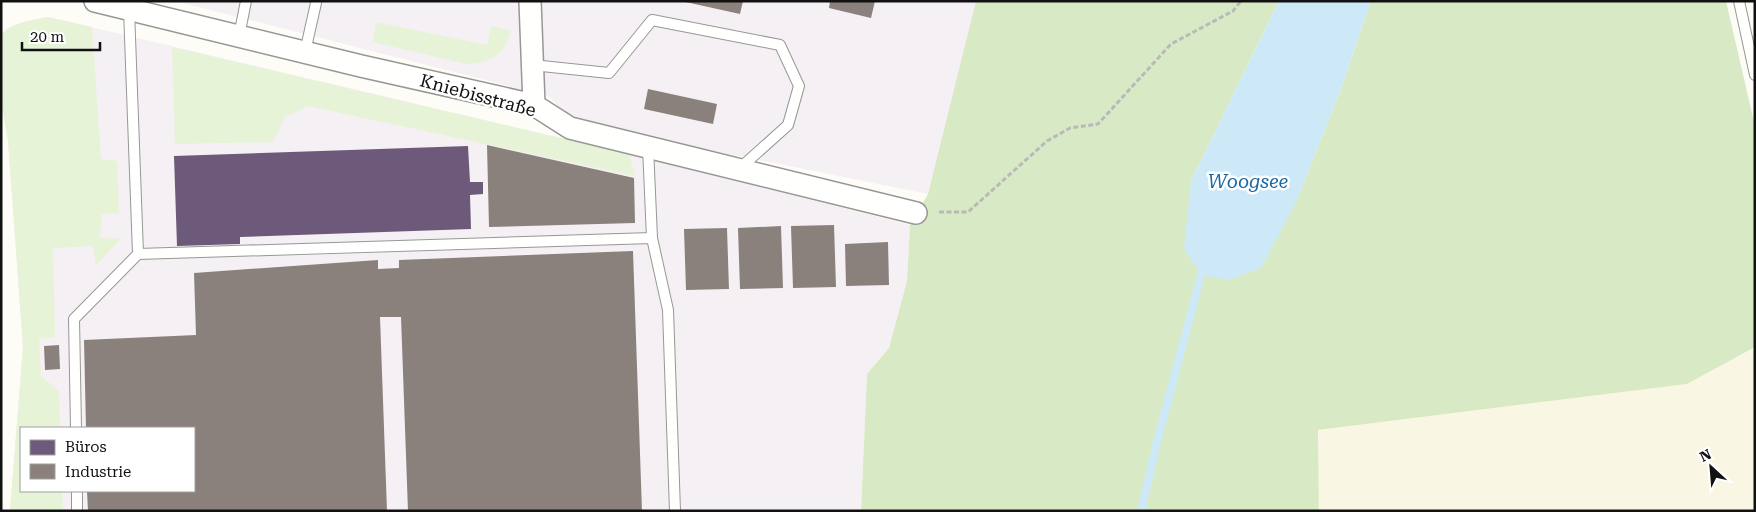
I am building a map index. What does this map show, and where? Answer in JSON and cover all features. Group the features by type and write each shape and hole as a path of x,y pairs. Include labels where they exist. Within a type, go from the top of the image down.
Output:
{"street":[{"name":"Kniebisstraße","path":"95,1 534,105 570,128 916,213"},
{"path":"530,1 534,105"}],"lane":[{"path":"239,36 246,1"},
{"path":"1739,1 1755,76"},
{"path":"305,52 316,3"},
{"path":"129,10 138,254"},
{"path":"532,65 609,74 652,20 780,45 799,86 788,126 739,169"},
{"path":"648,147 652,238 668,310 675,511"},
{"path":"76,427 74,319 138,254 652,238"},
{"path":"77,492 77,511"}],"path":[{"path":"916,213 968,212 1047,141 1070,128 1098,124 1170,44 1233,11 1241,1"}],"shaded area":[{"path":"175,1 976,1 928,194 576,123 548,96"},
{"path":"48,17 629,154 910,225 907,281 889,348 867,374 861,511 10,511 23,347 8,141 1,101 1,36 4,32 23,22"},
{"path":"1755,347 1755,511 1319,511 1318,430 1687,384"}],"green space":[{"path":"976,1 1279,1 1191,181 1297,200 1340,91 1371,1 1726,1 1755,126 1755,347 1687,384 1318,430 1319,511 861,511 867,374 889,348 907,281 910,225 928,194"},
{"path":"48,17 92,27 101,159 117,161 119,213 102,214 100,237 120,239 96,266 93,246 53,248 55,337 39,339 41,376 59,391 60,427 20,427 20,492 62,492 63,511 10,511 23,347 8,141 1,101 1,36 10,28"},
{"path":"376,22 487,45 491,26 510,30 505,45 496,56 482,62 466,64 373,42"},
{"path":"172,47 629,154 635,176 308,106 285,117 273,142 175,144"}],"water":[{"name":"Woogsee","path":"1279,1 1371,1 1340,91 1297,200 1261,268 1229,280 1201,275 1184,248 1191,181"}],"building: Büros":[{"path":"468,146 470,182 483,182 483,194 470,195 471,229 240,237 240,244 177,246 174,156"}],"building: Industrie":[{"path":"681,1 743,1 740,14"},
{"path":"830,1 875,1 871,18 829,8"},
{"path":"648,89 717,104 713,124 644,109"},
{"path":"487,145 634,178 635,223 489,227"},
{"path":"834,225 836,287 793,288 791,226"},
{"path":"781,226 783,288 740,289 738,228"},
{"path":"727,228 729,289 686,290 684,229"},
{"path":"888,242 889,285 846,286 845,244"},
{"path":"633,251 642,511 408,511 401,317 380,317 387,511 88,511 87,492 195,492 195,427 86,427 84,340 196,335 194,273 378,260 378,269 399,268 399,260"},
{"path":"59,345 60,369 45,370 44,346"}],"waterway":[{"path":"1141,511 1158,438 1201,275"}]}
